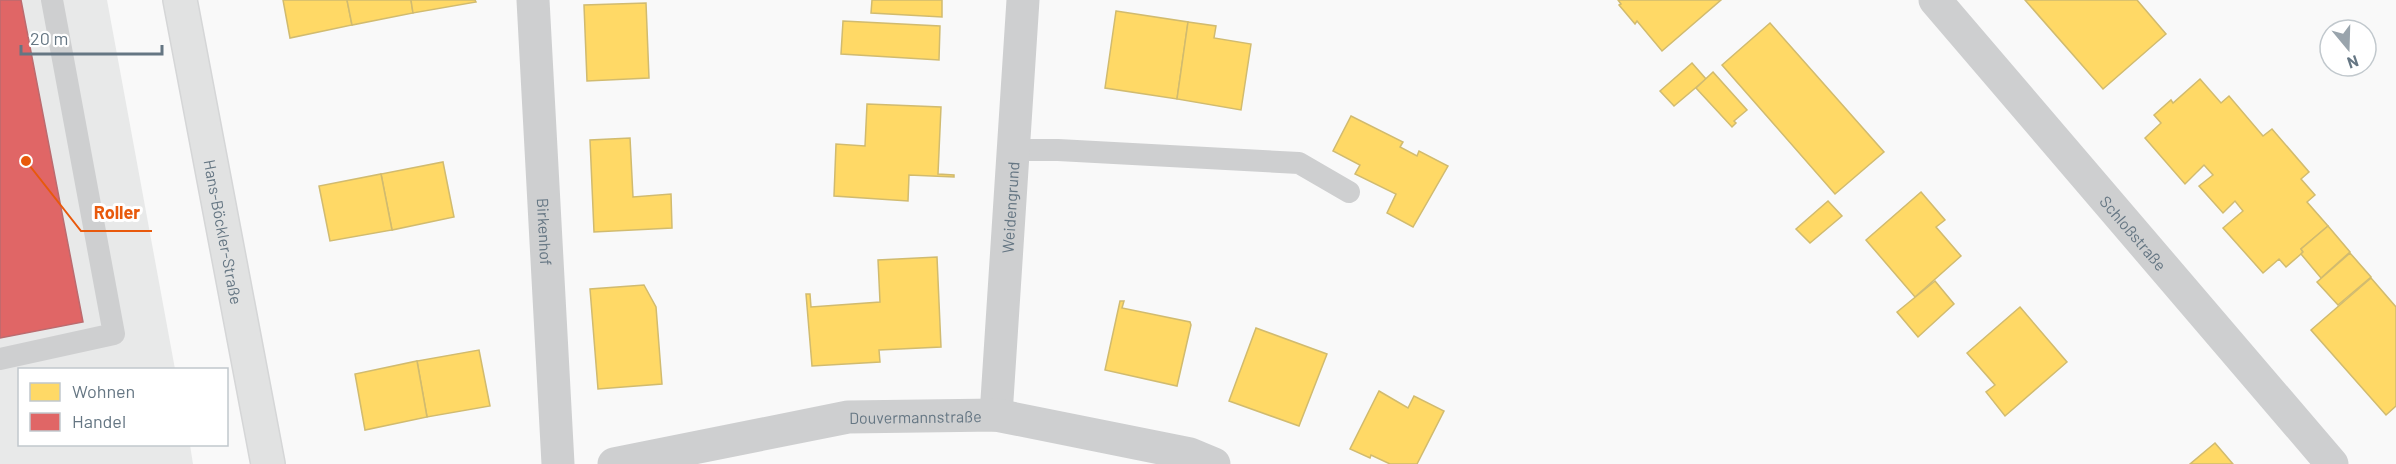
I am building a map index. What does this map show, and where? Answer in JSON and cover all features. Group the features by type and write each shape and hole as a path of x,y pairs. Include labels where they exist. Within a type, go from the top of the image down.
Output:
{"main road":[{"name":"Hans-Böckler-Straße","path":"180,0 268,464"}],"street":[{"name":"Birkenhof","path":"533,0 558,464"},
{"name":"Weidengrund","path":"996,415 1023,0"},
{"name":"Schloßstraße","path":"1935,0 2332,464"},
{"name":"Douvermannstraße","path":"614,464 848,417 996,415 1190,454 1214,464"}],"lane":[{"path":"0,358 114,334 52,0"},
{"path":"1013,150 1058,150 1299,163 1349,192"}],"shaded area":[{"path":"0,0 107,0 175,368 18,368 18,446 190,446 193,464 0,464"}],"building: Wohnen":[{"path":"283,0 347,0 352,25 290,38"},
{"path":"347,0 411,0 413,13 352,25"},
{"path":"411,0 475,0 476,2 413,13"},
{"path":"872,0 942,0 942,17 871,13"},
{"path":"1618,0 1721,0 1662,51 1637,21 1635,24 1619,5 1621,4"},
{"path":"2025,0 2137,0 2166,34 2103,89"},
{"path":"646,3 649,78 587,81 584,5"},
{"path":"1116,11 1188,22 1177,99 1105,88"},
{"path":"843,21 940,26 939,60 841,54"},
{"path":"1188,22 1216,26 1214,38 1251,44 1241,110 1177,99"},
{"path":"1770,23 1884,152 1835,194 1722,65"},
{"path":"1692,63 1706,79 1674,106 1660,91"},
{"path":"1713,72 1747,110 1734,121 1736,123 1732,127 1696,88"},
{"path":"2200,79 2221,103 2229,96 2263,136 2272,129 2309,172 2301,179 2315,195 2307,202 2328,226 2301,249 2303,252 2286,267 2279,259 2263,273 2223,228 2243,211 2235,201 2223,213 2199,186 2213,175 2204,165 2185,184 2145,138 2161,123 2154,115 2171,100 2173,103"},
{"path":"867,104 941,107 938,174 954,175 954,177 909,175 908,201 834,196 836,144 865,146"},
{"path":"1351,116 1403,142 1400,147 1417,156 1419,151 1448,166 1413,227 1387,213 1396,194 1355,174 1360,165 1333,151"},
{"path":"630,138 633,197 671,194 672,228 594,232 590,140"},
{"path":"443,162 454,217 392,230 381,174"},
{"path":"381,174 392,230 330,241 319,186"},
{"path":"1921,192 1945,220 1936,227 1961,256 1915,297 1866,240"},
{"path":"1828,201 1842,216 1810,243 1796,229"},
{"path":"2328,226 2350,252 2321,278 2301,254 2303,252 2301,249"},
{"path":"2350,253 2371,277 2338,305 2317,282"},
{"path":"937,257 941,347 879,350 880,362 812,366 806,294 810,294 811,307 880,302 878,260"},
{"path":"2371,278 2396,307 2396,406 2386,415 2311,330"},
{"path":"1935,281 1954,304 1918,337 1897,312"},
{"path":"644,285 656,307 662,384 598,389 590,289"},
{"path":"1120,301 1124,301 1122,308 1190,322 1177,386 1105,370"},
{"path":"2020,307 2067,362 2005,416 1986,392 1995,385 1967,353"},
{"path":"1256,328 1327,354 1299,426 1229,401"},
{"path":"479,350 490,406 427,417 417,361"},
{"path":"417,361 427,417 365,430 355,374"},
{"path":"1379,391 1408,408 1414,396 1444,411 1417,464 1390,464 1350,449"},
{"path":"2215,443 2233,464 2190,464"}],"building: Handel":[{"path":"0,0 21,0 83,322 0,338"}],"place":[{"name":"Roller","path":"26,161"}]}
